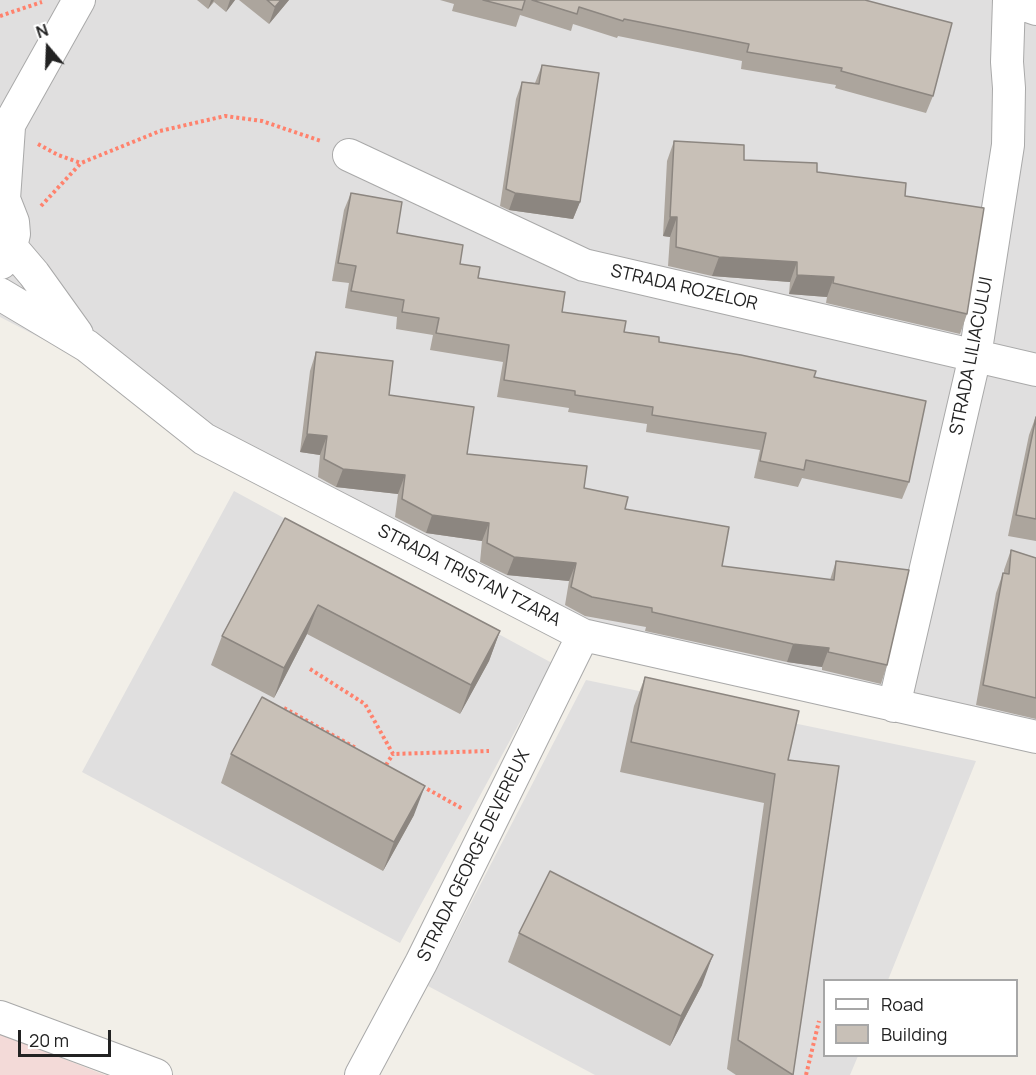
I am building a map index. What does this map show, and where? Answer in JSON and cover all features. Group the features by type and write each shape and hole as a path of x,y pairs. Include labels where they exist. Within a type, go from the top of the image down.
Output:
{"street":[{"path":"5,225 5,134 79,0"},
{"path":"1010,0 1036,9"},
{"name":"STRADA LILIACULUI","path":"894,706 975,356 1008,145 1007,62 1010,0"},
{"name":"STRADA ROZELOR","path":"349,155 584,265 1036,370"},
{"name":"STRADA TRISTAN TZARA","path":"5,225 34,274 87,346"},
{"name":"STRADA TRISTAN TZARA","path":"0,294 87,346 204,440 583,635 1036,737"},
{"name":"STRADA TRISTAN TZARA","path":"0,318 87,346"},
{"name":"STRADA GEORGE DEVEREUX","path":"361,1075 421,963 583,635"},
{"path":"0,1017 156,1075"}],"path":[{"path":"0,16 49,0"},
{"path":"5,225 44,204 81,164 160,131 225,116 262,121 314,137 349,155"},
{"path":"5,134 81,164"},
{"path":"310,669 365,704 393,754"},
{"path":"284,708 366,754"},
{"path":"393,754 526,750"},
{"path":"376,760 386,765 393,754"},
{"path":"417,783 490,824"},
{"path":"806,1075 819,1021"}],"shaded area":[{"path":"0,0 1036,0 1036,728 518,619 114,376 0,317"},
{"path":"234,491 552,663 400,943 82,772"},
{"path":"586,680 976,761 888,979 823,979 823,1057 858,1057 850,1075 595,1075 428,986"},
{"path":"0,1034 105,1075 0,1075"}],"building":[{"path":"267,0 281,0 275,7"},
{"path":"483,0 525,0 522,10"},
{"path":"532,0 865,0 952,23 933,96 841,71 842,68 747,52 749,44 624,19 623,21 579,7 577,14"},
{"path":"542,65 599,73 580,202 515,193 506,189 522,82 539,84"},
{"path":"674,141 744,145 744,160 817,163 817,172 906,183 905,196 984,208 967,314 833,283 834,277 797,275 797,262 719,257 676,247 677,217 670,217"},
{"path":"351,193 402,202 397,233 463,245 460,264 480,267 478,278 565,292 562,312 626,321 624,332 659,337 659,342 741,355 816,371 814,377 926,401 909,482 806,460 804,470 760,461 766,433 652,415 653,407 575,395 575,391 504,380 509,345 436,333 439,318 402,312 404,300 351,291 356,266 338,263"},
{"path":"316,352 393,361 389,395 474,407 467,454 587,466 584,488 628,497 625,509 729,527 722,566 834,580 836,561 909,570 887,665 828,652 829,648 793,644 652,612 652,608 592,597 571,587 576,563 514,557 487,543 489,523 432,515 402,499 405,475 343,469 324,459 327,436 307,434"},
{"path":"1036,417 1036,519 1016,515"},
{"path":"285,518 500,631 471,685 318,605 284,668 222,636"},
{"path":"1011,550 1036,558 1036,698 983,685 1003,573 1009,574"},
{"path":"645,677 799,711 788,760 839,766 793,1075 738,1040 775,774 631,742"},
{"path":"262,697 425,786 394,842 231,754"},
{"path":"550,871 713,955 681,1016 519,933"}]}
